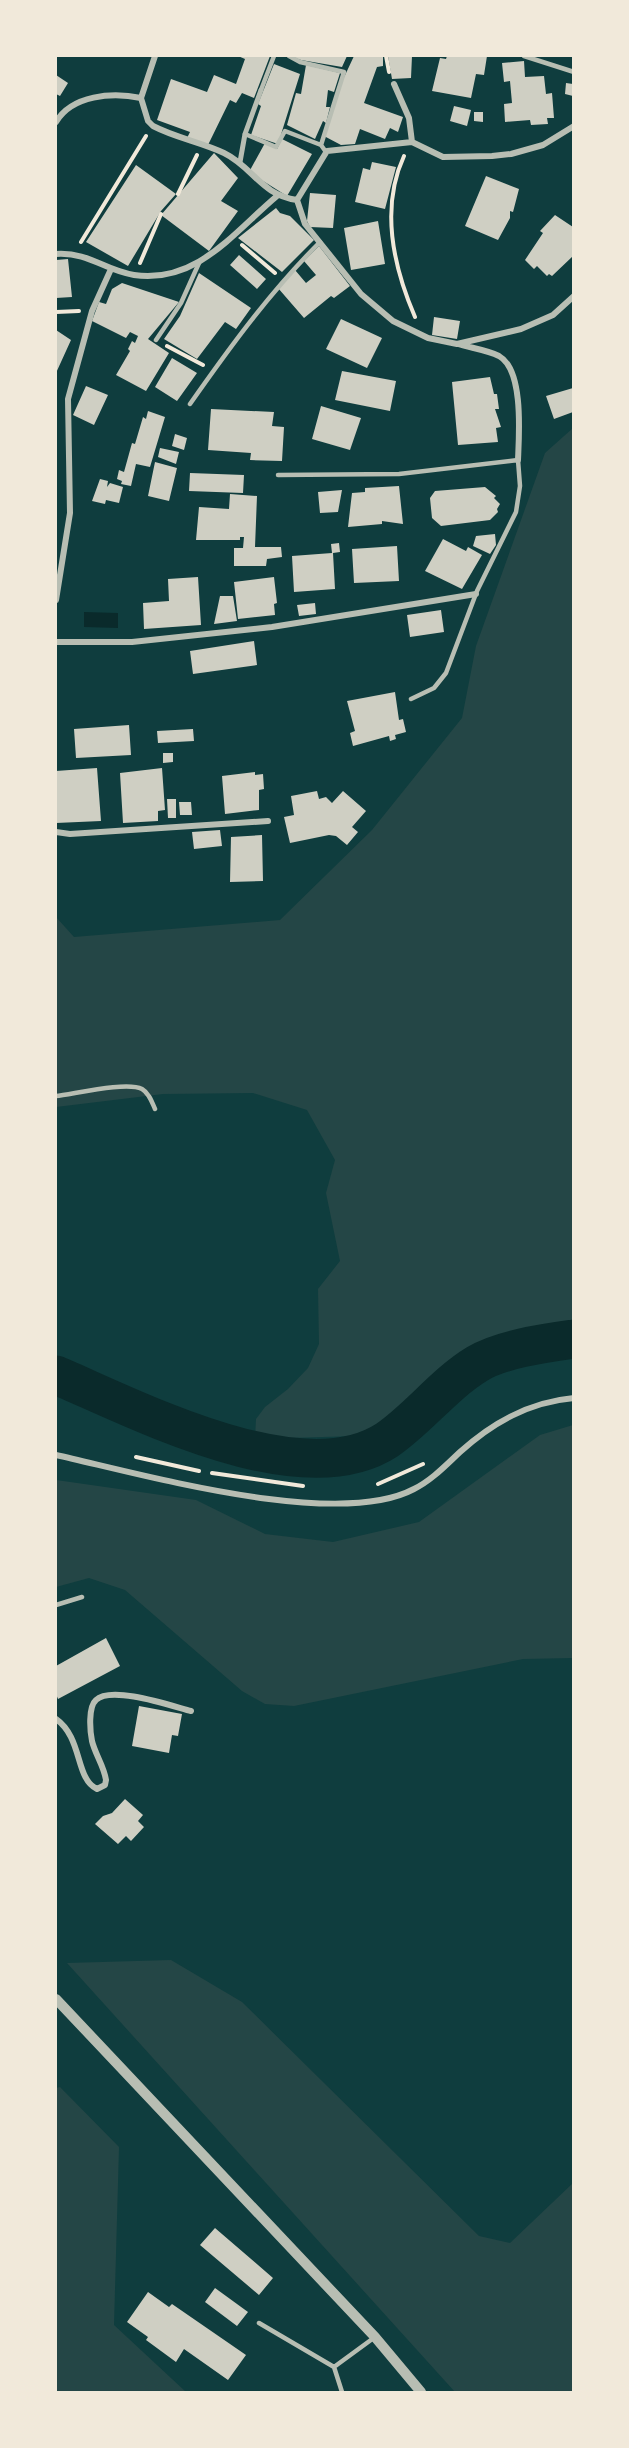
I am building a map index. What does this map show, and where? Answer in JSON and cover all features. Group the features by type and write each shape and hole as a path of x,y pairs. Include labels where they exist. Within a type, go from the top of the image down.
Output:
{"street":[{"path":"155,56 141,98 148,121 153,126 222,152 240,162 247,172 277,196 297,200"},
{"path":"393,84 409,118 411,142"},
{"path":"240,162 245,134 261,90"},
{"path":"56,122 73,105 86,100 104,96 141,98"},
{"path":"297,200 326,152 411,142 443,157 492,156 535,147 573,126"},
{"path":"56,254 74,253 135,275 174,273 199,263 277,196"},
{"path":"297,200 306,225 361,294 378,310 404,328 428,338 498,356 511,370 518,412 518,460"},
{"path":"56,600 70,513 68,399 92,311 111,268"},
{"path":"457,344 534,324 553,315 573,296"},
{"path":"56,642 132,642 261,628 476,594"},
{"path":"56,832 70,834 268,821"},
{"path":"56,1455 182,1484 332,1505 368,1503 415,1488 476,1437 512,1414 548,1401 573,1398"},
{"path":"56,1719 69,1730 85,1776 97,1789 105,1785 106,1780 91,1732 93,1703 96,1699 107,1695 123,1695 191,1711"},
{"path":"56,1999 375,2337 421,2392"}],"lane":[{"path":"261,90 274,56"},
{"path":"289,56 300,62 344,72 321,145"},
{"path":"524,56 573,72"},
{"path":"245,134 276,147 285,131 321,145 326,152"},
{"path":"190,404 213,370 283,279 320,242"},
{"path":"156,340 181,303 199,263"},
{"path":"278,475 399,474 518,460 520,486 516,512 476,594 446,674 434,688 411,699"},
{"path":"56,1096 139,1087 145,1090 155,1109"},
{"path":"56,1605 82,1597"},
{"path":"259,2323 334,2367 342,2392"},
{"path":"334,2367 375,2337"}],"path":[{"path":"74,253 153,126"},
{"path":"411,142 399,169 390,220 399,272 409,303 428,338"},
{"path":"178,194 201,146"},
{"path":"135,275 161,214"},
{"path":"232,237 283,279"},
{"path":"56,312 92,311"},
{"path":"156,340 213,370"},
{"path":"126,1455 207,1473 308,1487"},
{"path":"372,1487 425,1464"}],"shaded area":[{"path":"573,428 573,1354 494,1364 390,1435 255,1439 256,1419 265,1407 288,1389 308,1368 319,1344 318,1289 340,1261 326,1193 335,1160 307,1110 253,1093 163,1094 56,1107 56,917 74,937 280,920 372,830 462,718 476,646 545,453"},
{"path":"84,612 118,613 118,628 84,627"},
{"path":"573,1425 573,1658 523,1659 294,1706 265,1704 242,1691 125,1590 89,1578 56,1587 56,1480 196,1500 265,1534 333,1542 419,1522 540,1435"},
{"path":"171,1960 242,2002 479,2236 510,2243 573,2183 573,2392 455,2392 67,1963"},
{"path":"60,2087 119,2147 114,2325 186,2392 56,2392 56,2088"}],"building":[{"path":"238,56 270,56 254,98 242,93 236,103 230,100 208,145 187,138 190,132 157,120 171,79 207,92 214,75 236,84 245,59"},
{"path":"290,56 347,56 342,67"},
{"path":"354,56 383,56 383,66 377,67 364,103 403,117 398,132 390,128 385,139 360,129 355,144 341,145 324,136 340,86"},
{"path":"388,56 412,56 411,78 392,79"},
{"path":"447,56 487,56 484,75 476,74 471,98 432,91 440,58 446,59"},
{"path":"524,61 525,77 544,76 546,94 552,93 554,118 547,118 548,124 531,125 530,120 505,122 504,104 512,103 510,81 504,82 502,63"},
{"path":"274,64 300,74 278,144 251,135 261,106 258,104"},
{"path":"306,65 340,73 334,92 328,90 326,107 330,107 326,123 323,121 315,139 287,125 296,93 301,94"},
{"path":"56,75 68,83 60,96 56,94"},
{"path":"566,83 573,84 573,96 565,94"},
{"path":"454,106 471,110 467,126 450,121"},
{"path":"474,112 483,112 483,122 474,121"},
{"path":"282,139 312,154 287,196 249,172 265,143 277,149"},
{"path":"214,153 238,178 221,201 238,211 209,251 161,215"},
{"path":"372,162 396,167 385,209 355,202 363,168 370,170"},
{"path":"136,165 176,194 161,211 128,266 86,242"},
{"path":"486,176 519,189 513,212 510,211 510,218 498,240 465,226"},
{"path":"310,193 336,195 333,228 310,227 307,221"},
{"path":"276,208 280,213 290,216 314,240 282,272 238,238"},
{"path":"555,215 573,227 573,256 552,276 549,274 547,276 537,266 534,269 525,260 543,233 540,231"},
{"path":"378,221 385,264 351,270 344,228"},
{"path":"319,246 350,286 334,298 331,296 304,318 278,288 295,270 306,283 316,275 304,261"},
{"path":"239,255 266,279 257,289 230,265"},
{"path":"68,259 72,297 56,298 56,260"},
{"path":"199,273 251,308 236,329 225,322 197,359 164,339 180,316"},
{"path":"122,283 179,302 148,339 169,353 146,391 116,375 130,351 128,349 132,341 135,343 138,336 130,332 126,338 92,321 99,302 106,304 112,289"},
{"path":"434,317 460,321 457,339 432,335"},
{"path":"341,319 382,338 367,368 326,349"},
{"path":"56,330 71,340 56,373"},
{"path":"172,358 197,373 177,401 155,387"},
{"path":"342,371 396,381 390,411 335,400"},
{"path":"490,377 494,394 497,394 499,409 495,409 501,427 496,428 498,442 458,445 452,382"},
{"path":"86,386 108,395 94,425 73,415"},
{"path":"573,388 573,412 554,419 546,396"},
{"path":"321,406 361,418 350,450 312,439"},
{"path":"211,409 274,412 272,426 284,427 282,461 250,460 251,453 208,450"},
{"path":"148,411 165,417 150,467 136,464 131,486 121,484 122,481 117,479 119,470 124,472 132,443 135,444 143,417 146,419"},
{"path":"175,434 187,438 184,450 172,446"},
{"path":"160,448 179,452 176,464 158,457"},
{"path":"155,462 177,468 169,501 148,496"},
{"path":"190,473 244,475 243,493 189,491"},
{"path":"100,479 108,481 107,487 110,483 123,487 119,503 106,500 105,504 92,501"},
{"path":"399,486 403,524 382,521 382,524 348,527 352,493 365,492 365,488"},
{"path":"485,487 496,496 494,498 500,504 498,512 490,520 441,526 432,518 430,498 435,491"},
{"path":"342,490 338,512 320,513 318,492"},
{"path":"230,494 257,496 255,547 281,547 282,557 267,559 266,566 234,566 234,548 243,548 244,537 240,537 240,540 196,540 199,507 229,509"},
{"path":"495,534 496,545 490,554 473,546 476,536"},
{"path":"443,539 466,551 468,547 482,555 462,589 425,571"},
{"path":"339,543 340,552 333,553 335,589 294,592 292,556 332,553 331,544"},
{"path":"397,546 399,581 354,583 352,549"},
{"path":"198,577 201,625 144,629 143,603 169,601 168,579"},
{"path":"274,577 277,603 274,604 275,615 238,619 234,582"},
{"path":"220,596 233,596 237,621 214,624"},
{"path":"315,603 316,614 299,616 297,605"},
{"path":"441,610 444,632 410,637 407,615"},
{"path":"254,641 257,665 193,674 190,651"},
{"path":"395,692 399,720 403,719 406,732 395,735 396,739 390,741 389,736 353,746 350,733 355,731 347,701"},
{"path":"129,725 131,755 76,758 74,729"},
{"path":"193,729 194,741 158,743 157,731"},
{"path":"163,753 173,753 173,762 163,763"},
{"path":"97,768 101,821 56,823 56,771"},
{"path":"162,768 165,810 158,811 158,821 123,823 120,773"},
{"path":"255,772 255,775 263,774 264,789 259,790 259,810 225,814 222,776"},
{"path":"317,791 319,799 326,797 332,803 343,791 366,811 352,827 358,832 347,845 336,836 329,835 290,843 284,817 294,815 291,796"},
{"path":"167,799 176,799 176,818 168,818"},
{"path":"179,802 191,802 192,815 180,815"},
{"path":"220,830 222,846 194,849 192,832"},
{"path":"262,835 263,881 230,882 231,837"},
{"path":"106,1638 120,1666 58,1699 56,1666"},
{"path":"139,1706 182,1714 178,1736 172,1735 169,1753 132,1746"},
{"path":"125,1799 143,1815 138,1821 144,1827 131,1841 126,1836 118,1844 95,1824 103,1816 112,1813"},
{"path":"215,2228 273,2278 259,2295 200,2245"},
{"path":"215,2288 248,2312 237,2326 205,2302"},
{"path":"148,2292 169,2307 172,2304 246,2355 228,2380 184,2349 176,2362 146,2340 148,2337 127,2322"}],"waterway":[{"path":"56,1375 174,1426 220,1442 267,1453 311,1458 352,1455 387,1440 465,1372 498,1354 524,1347 574,1339"}]}
